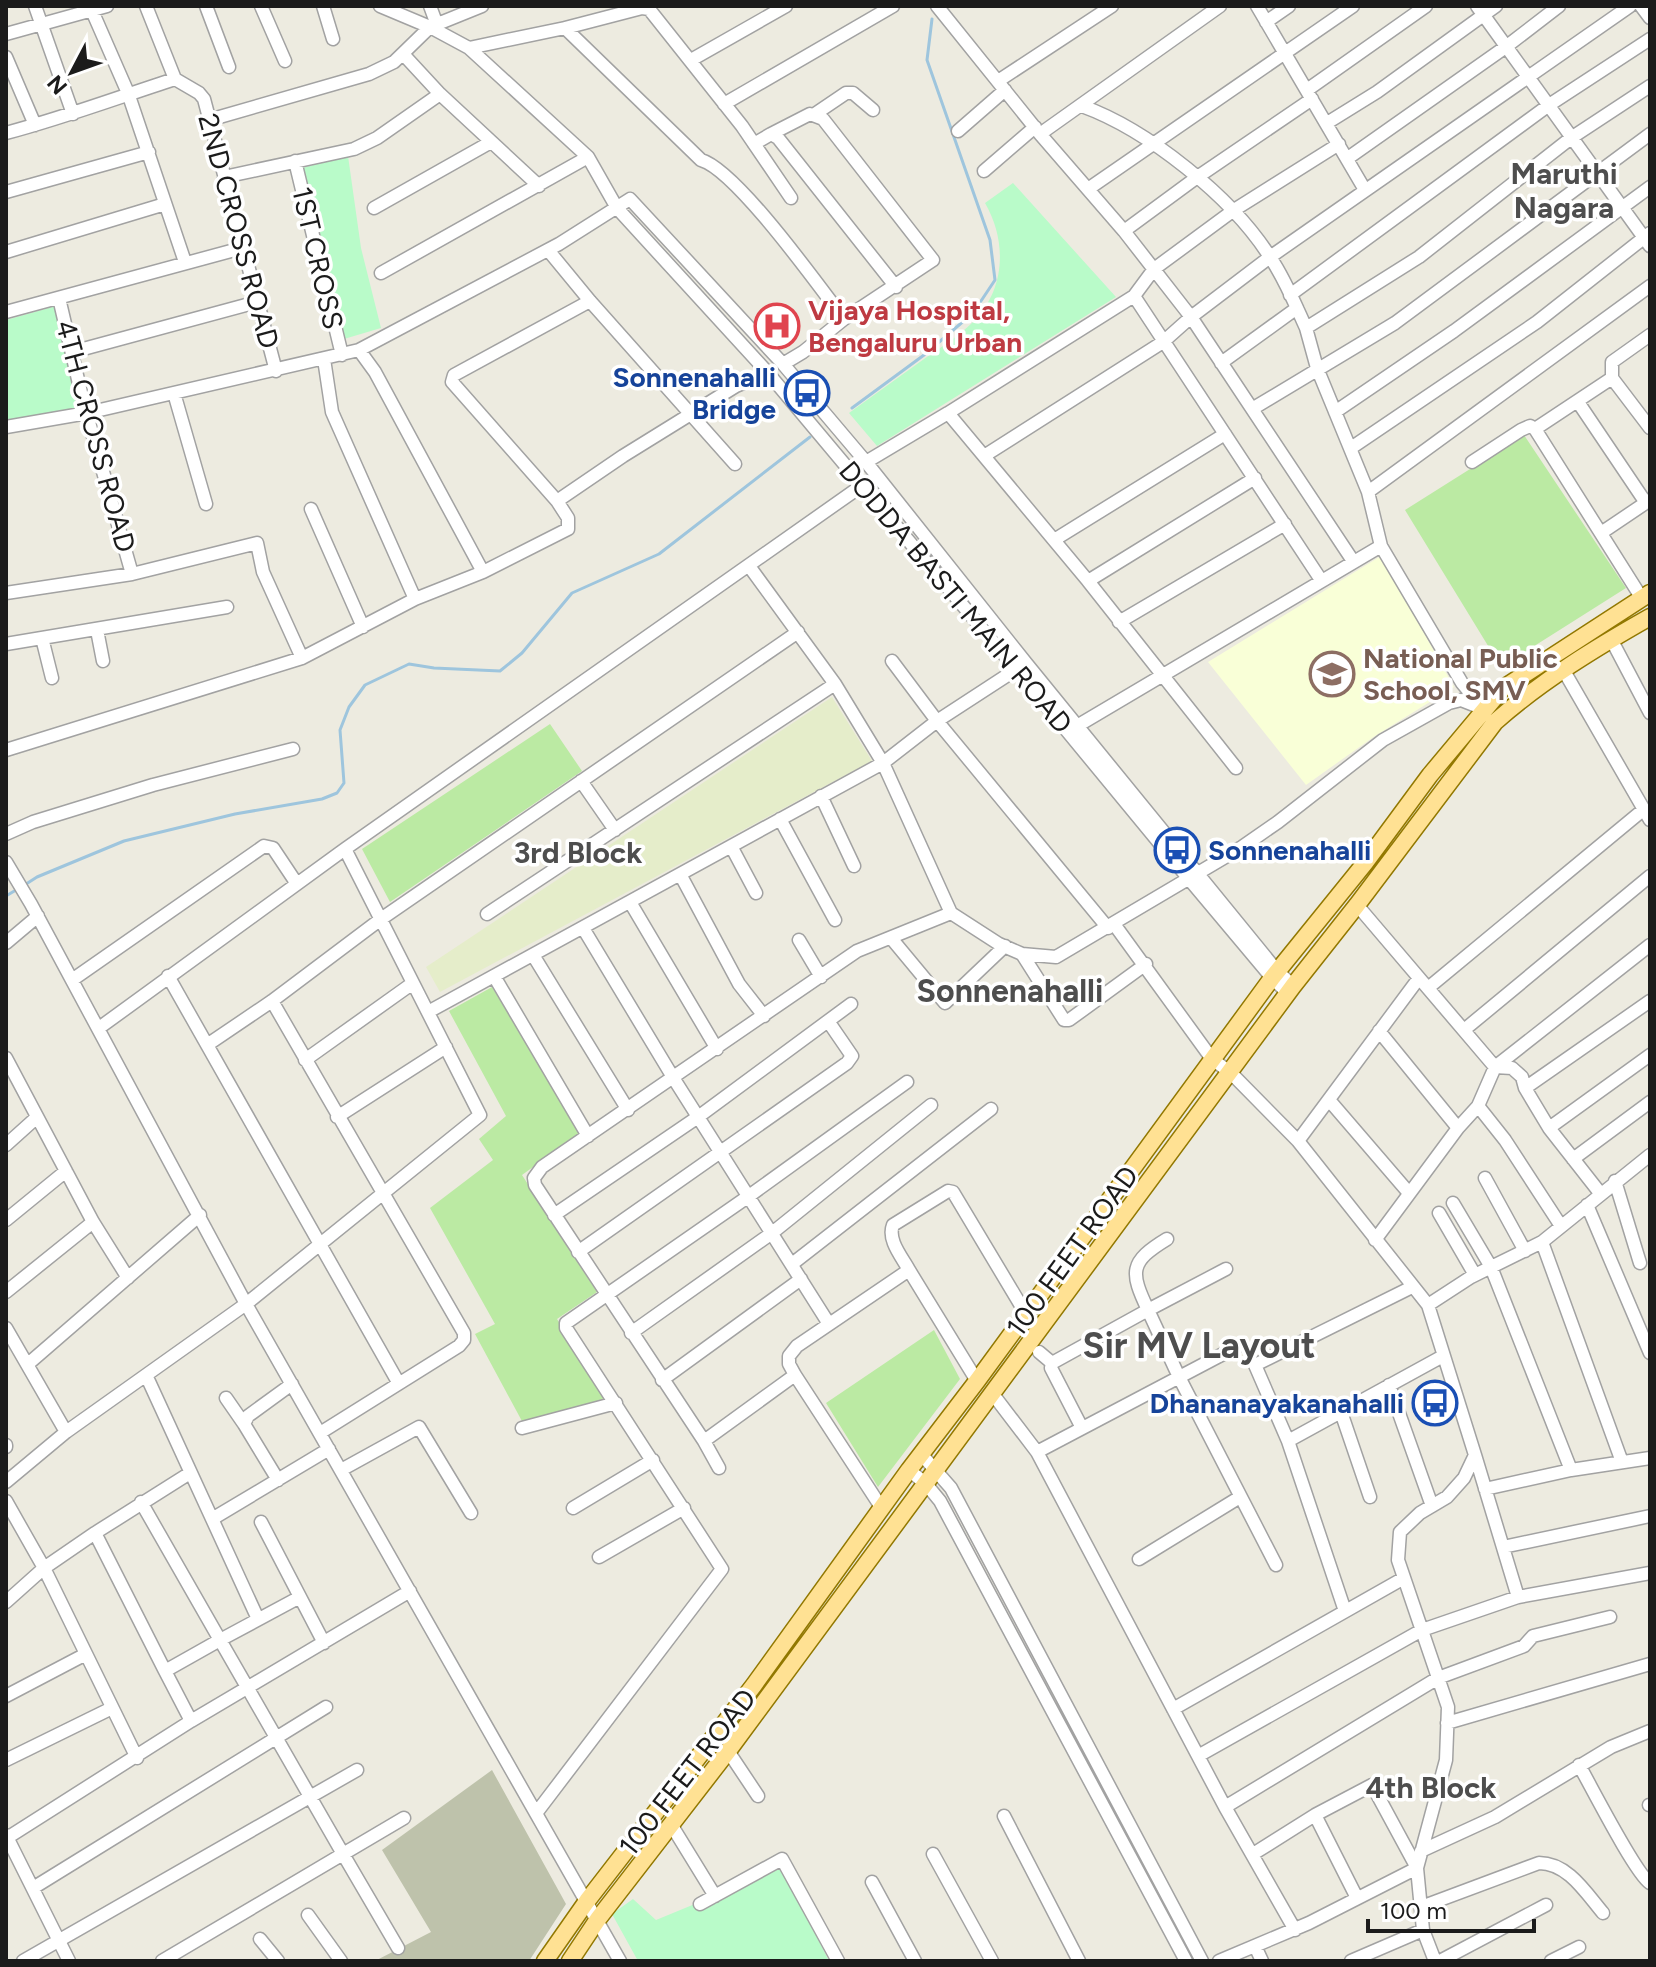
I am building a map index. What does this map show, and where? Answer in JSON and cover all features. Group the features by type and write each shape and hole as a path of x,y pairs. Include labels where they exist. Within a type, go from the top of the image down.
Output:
{"main road":[{"name":"100 FEET ROAD","path":"570,1961 598,1919 672,1826 1357,905 1489,716 1502,689 1646,595"},
{"name":"100 FEET ROAD","path":"545,1961 587,1901 754,1685 881,1507 977,1381 1274,974 1356,875 1430,775 1489,716 1513,705 1611,639 1649,620"}],"street":[{"path":"35,6 73,114"},
{"path":"6,34 107,6"},
{"path":"6,133 175,79 146,6"},
{"path":"206,6 229,67"},
{"path":"261,6 285,61"},
{"path":"323,6 333,39"},
{"path":"430,6 433,26"},
{"path":"209,120 369,74 394,62 433,26 482,6"},
{"path":"691,60 786,6"},
{"path":"724,104 893,6"},
{"path":"958,131 1002,86 1112,6"},
{"path":"984,171 1038,131 1082,106 1220,6"},
{"path":"1257,6 1365,190"},
{"path":"1266,22 1289,6"},
{"path":"1088,189 1353,6"},
{"path":"1124,231 1426,6"},
{"path":"1327,123 1377,92 1480,10 1496,6"},
{"path":"1348,158 1559,6"},
{"path":"984,456 1163,342 1270,257 1630,6"},
{"path":"1641,6 1650,18"},
{"name":"DODDA BASTI MAIN ROAD","path":"382,7 433,26 469,48 588,157 617,208 768,373 1021,666 1077,726 1193,877"},
{"path":"944,7 1002,86 1124,231 1191,317 1353,561"},
{"path":"91,8 128,93 185,262"},
{"path":"469,48 642,8 649,9 691,60 791,198"},
{"path":"1351,448 1537,322 1648,239 1595,173 1480,10"},
{"path":"565,28 701,160 712,164 747,198 844,319"},
{"path":"1290,295 1549,105 1650,39"},
{"path":"403,54 440,94 539,186"},
{"path":"6,57 35,125"},
{"name":"2ND CROSS ROAD","path":"175,79 204,99 276,371"},
{"path":"1306,328 1419,257 1571,138 1650,86"},
{"path":"754,144 815,114 849,93 856,94 873,110"},
{"path":"224,177 364,145 440,94"},
{"path":"1082,106 1106,115 1153,143 1234,210 1270,257 1306,328 1317,368 1368,492 1381,546 1462,683 1489,716"},
{"path":"601,181 630,199 783,364 933,260 823,119 815,114"},
{"path":"771,134 778,138 896,287"},
{"path":"1252,409 1395,323 1650,134"},
{"path":"374,208 491,142"},
{"path":"866,462 1134,296 1154,269 1234,210 1339,144"},
{"path":"6,192 149,152"},
{"path":"381,273 588,157"},
{"name":"1ST CROSS","path":"295,161 342,355"},
{"path":"1335,412 1454,331 1650,187"},
{"path":"6,427 87,413 359,350 548,250 630,199"},
{"path":"6,252 165,204"},
{"path":"6,312 242,248"},
{"path":"548,250 735,464"},
{"path":"1368,492 1650,286"},
{"path":"1134,296 1321,580"},
{"name":"4TH CROSS ROAD","path":"59,298 132,574"},
{"path":"6,750 302,658 415,599 483,572 568,529 568,518 557,501 452,382 454,375 590,301"},
{"path":"72,352 257,302"},
{"path":"1221,363 1297,308"},
{"path":"1650,335 1612,362 1612,378 1650,428"},
{"path":"359,350 375,372 483,572"},
{"path":"324,359 332,412 415,599"},
{"name":"DODDA BASTI MAIN ROAD","path":"783,364 866,462 1021,666 1193,877 1291,990"},
{"path":"557,501 736,386 768,373"},
{"path":"1472,462 1525,427 1535,429 1612,378"},
{"path":"174,393 206,504"},
{"path":"1578,402 1648,502 1601,533"},
{"path":"948,413 1088,581 1236,768"},
{"path":"1535,429 1601,533 1646,595"},
{"path":"1054,540 1225,434"},
{"path":"99,1028 345,849 876,475"},
{"path":"1088,581 1255,478"},
{"path":"311,509 363,627"},
{"path":"1119,622 1285,524"},
{"path":"6,593 132,574 257,543 263,572 302,658"},
{"path":"1077,726 1381,546"},
{"path":"749,566 835,684 883,763 951,913 1022,954 1056,957 1111,926 1278,822 1383,740 1449,703 1461,700 1489,716"},
{"path":"6,644 227,607"},
{"path":"97,630 103,661"},
{"path":"207,1045 272,1001 381,919 798,632"},
{"path":"42,638 52,678"},
{"path":"1611,639 1650,713"},
{"path":"892,661 937,721 1146,964 1212,1059 1231,1073 1298,1141 1428,1305 1518,1597"},
{"path":"428,1012 883,763 937,721 1021,666"},
{"path":"1298,1141 1379,1031 1423,983 1647,815 1564,671"},
{"path":"487,914 835,684"},
{"path":"6,834 33,822 153,785 293,749"},
{"path":"581,781 615,830"},
{"path":"821,796 854,866"},
{"path":"780,819 835,920"},
{"path":"72,980 264,846 273,848 297,884"},
{"path":"731,846 756,893"},
{"path":"6,1482 66,1432 246,1304 480,1115 345,849"},
{"path":"6,862 99,1028 246,1304 620,1961"},
{"path":"680,874 739,984 764,1016"},
{"path":"1464,1030 1650,876"},
{"path":"630,902 717,1049"},
{"path":"1357,905 1495,1067 1512,1068 1522,1077 1525,1088 1549,1128 1600,1193"},
{"path":"719,1468 535,1185 535,1174 857,951 951,913"},
{"path":"6,943 38,916"},
{"path":"583,928 829,1324"},
{"path":"891,938 945,1003 1005,946"},
{"path":"799,940 821,977"},
{"path":"1375,1240 1458,1128 1478,1106 1495,1067 1650,945"},
{"path":"1022,954 1064,1020 1069,1020 1146,964"},
{"path":"533,955 628,1110"},
{"path":"168,976 398,1382"},
{"path":"494,976 588,1136"},
{"path":"305,1060 413,983"},
{"path":"272,1001 464,1333 464,1340 459,1346 320,1433"},
{"path":"1525,1088 1650,1001"},
{"path":"554,1215 698,1117 851,1004"},
{"path":"578,1252 849,1061 852,1056 828,1021"},
{"path":"1379,1031 1458,1128"},
{"path":"337,1117 446,1047"},
{"path":"1549,1128 1650,1055"},
{"path":"8,1068 93,1222 128,1278"},
{"path":"537,1812 722,1569 566,1326 568,1321 907,1082"},
{"path":"1329,1100 1409,1193"},
{"path":"1573,1159 1650,1102"},
{"path":"631,1333 772,1233 931,1105"},
{"path":"1478,1106 1505,1140 1561,1226"},
{"path":"792,1264 991,1109"},
{"path":"6,1145 36,1118"},
{"path":"1428,1305 1475,1275 1542,1242 1650,1155"},
{"path":"6,1220 66,1171"},
{"path":"1485,1178 1525,1251"},
{"path":"1615,1181 1640,1263"},
{"path":"977,1381 892,1239 890,1231 893,1225 948,1191 953,1192 1026,1314"},
{"path":"1453,1203 1491,1267 1571,1470"},
{"path":"1587,1205 1650,1353"},
{"path":"1439,1213 1475,1275"},
{"path":"28,1364 200,1215"},
{"path":"6,1292 93,1222"},
{"path":"1167,1239 1141,1258 1135,1268 1135,1281 1179,1377 1276,1565"},
{"path":"1542,1242 1622,1462"},
{"path":"1052,1363 1226,1269"},
{"path":"881,1507 795,1375 789,1364 789,1356 797,1346 909,1270"},
{"path":"662,1380 801,1279"},
{"path":"1345,1611 1288,1441 1255,1365 1412,1287"},
{"path":"1636,1321 1650,1318"},
{"path":"6,1328 66,1432"},
{"path":"1037,1452 1242,1344"},
{"path":"1039,1352 1052,1363"},
{"path":"1288,1441 1443,1356"},
{"path":"1052,1363 1051,1368 1082,1428"},
{"path":"146,1375 258,1619"},
{"path":"704,1441 795,1375"},
{"path":"244,1424 248,1416 292,1384"},
{"path":"1389,1385 1432,1506"},
{"path":"992,1393 1037,1452 1225,1807 1295,1930"},
{"path":"226,1398 278,1480"},
{"path":"522,1428 616,1403"},
{"path":"1341,1412 1370,1497"},
{"path":"341,1470 419,1427 471,1513"},
{"path":"212,1519 329,1449"},
{"path":"922,1455 951,1488 1202,1961"},
{"path":"1475,1455 1464,1478 1447,1497 1420,1513 1400,1532 1398,1560 1448,1707 1446,1760 1417,1868 1423,1930 1437,1961 1546,1905"},
{"path":"1485,1489 1571,1470 1650,1458"},
{"path":"573,1508 653,1460"},
{"path":"909,1470 940,1501 1186,1961"},
{"path":"6,1602 44,1568 141,1502 190,1473"},
{"path":"1139,1559 1240,1497"},
{"path":"6,1501 44,1568 137,1758"},
{"path":"141,1502 398,1948"},
{"path":"599,1557 684,1508"},
{"path":"1503,1547 1650,1516"},
{"path":"261,1522 324,1643"},
{"path":"95,1533 191,1721"},
{"path":"1198,1756 1422,1630 1518,1597 1650,1573"},
{"path":"1173,1709 1404,1578"},
{"path":"69,1961 7,1836 137,1758 191,1721 410,1591"},
{"path":"165,1671 300,1597"},
{"path":"1225,1807 1438,1678 1524,1646 1533,1636 1610,1617"},
{"path":"6,1696 86,1654"},
{"path":"1447,1723 1650,1664"},
{"path":"33,1888 326,1707"},
{"path":"6,1760 112,1708"},
{"path":"1421,1851 1495,1817 1611,1747 1650,1731"},
{"path":"728,1751 758,1796"},
{"path":"1579,1765 1649,1883"},
{"path":"23,1961 357,1770"},
{"path":"1253,1854 1315,1815 1372,1785 1417,1868"},
{"path":"1315,1815 1357,1898"},
{"path":"1004,1816 1079,1961"},
{"path":"162,1961 404,1818"},
{"path":"672,1826 715,1896"},
{"path":"933,1854 992,1961"},
{"path":"700,1904 782,1859 838,1961"},
{"path":"1421,1907 1539,1863 1551,1863 1573,1879 1603,1913"},
{"path":"1219,1961 1295,1930 1417,1868"},
{"path":"872,1882 915,1961"},
{"path":"308,1915 341,1961"},
{"path":"1351,1961 1423,1930"},
{"path":"260,1939 278,1961"},
{"path":"1255,1946 1262,1961"},
{"path":"1551,1961 1579,1947"}],"shaded area":[{"name":"National Public School, SMV","path":"1381,556 1454,687 1375,736 1306,785 1208,662"},
{"path":"832,697 872,761 440,992 426,967"},
{"path":"492,1770 566,1904 529,1961 375,1961 431,1932 382,1850"}],"green space":[{"path":"348,156 361,248 381,328 344,339 302,168"},
{"path":"1013,183 1116,297 877,446 849,413 956,337 984,309 992,295 1000,264 997,233 985,203"},
{"path":"56,306 79,410 6,422 6,320"},
{"path":"1524,435 1626,588 1501,667 1405,510"},
{"path":"550,724 582,771 390,902 362,849"},
{"path":"492,987 581,1132 522,1175 597,1292 557,1319 610,1400 523,1423 475,1334 495,1324 430,1208 493,1160 479,1139 506,1116 449,1011"},
{"path":"934,1330 960,1379 878,1487 826,1403"},
{"path":"782,1868 829,1961 638,1961 612,1914 633,1899 656,1920"}],"waterway":[{"path":"852,408 924,355 973,313 995,280 990,240 927,60 932,19"},
{"path":"23,886 37,877 124,841 235,814 322,799 337,793 344,783 340,730 349,707 365,685 409,664 500,671 522,653 572,593 659,554 810,437"},
{"path":"6,896 16,890"}],"place":[{"name":"Vijaya Hospital, Bengaluru Urban","path":"777,326"},
{"name":"Sonnenahalli Bridge","path":"807,393"},
{"name":"National Public School, SMV","path":"1332,674"},
{"name":"Sonnenahalli","path":"1177,850"},
{"name":"Dhananayakanahalli","path":"1435,1403"}],"district":[{"name":"Maruthi Nagara","path":"1564,190"},
{"name":"3rd Block","path":"578,852"},
{"name":"Sonnenahalli","path":"1010,991"},
{"name":"Sir MV Layout","path":"1199,1345"},
{"name":"4th Block","path":"1431,1787"}]}
